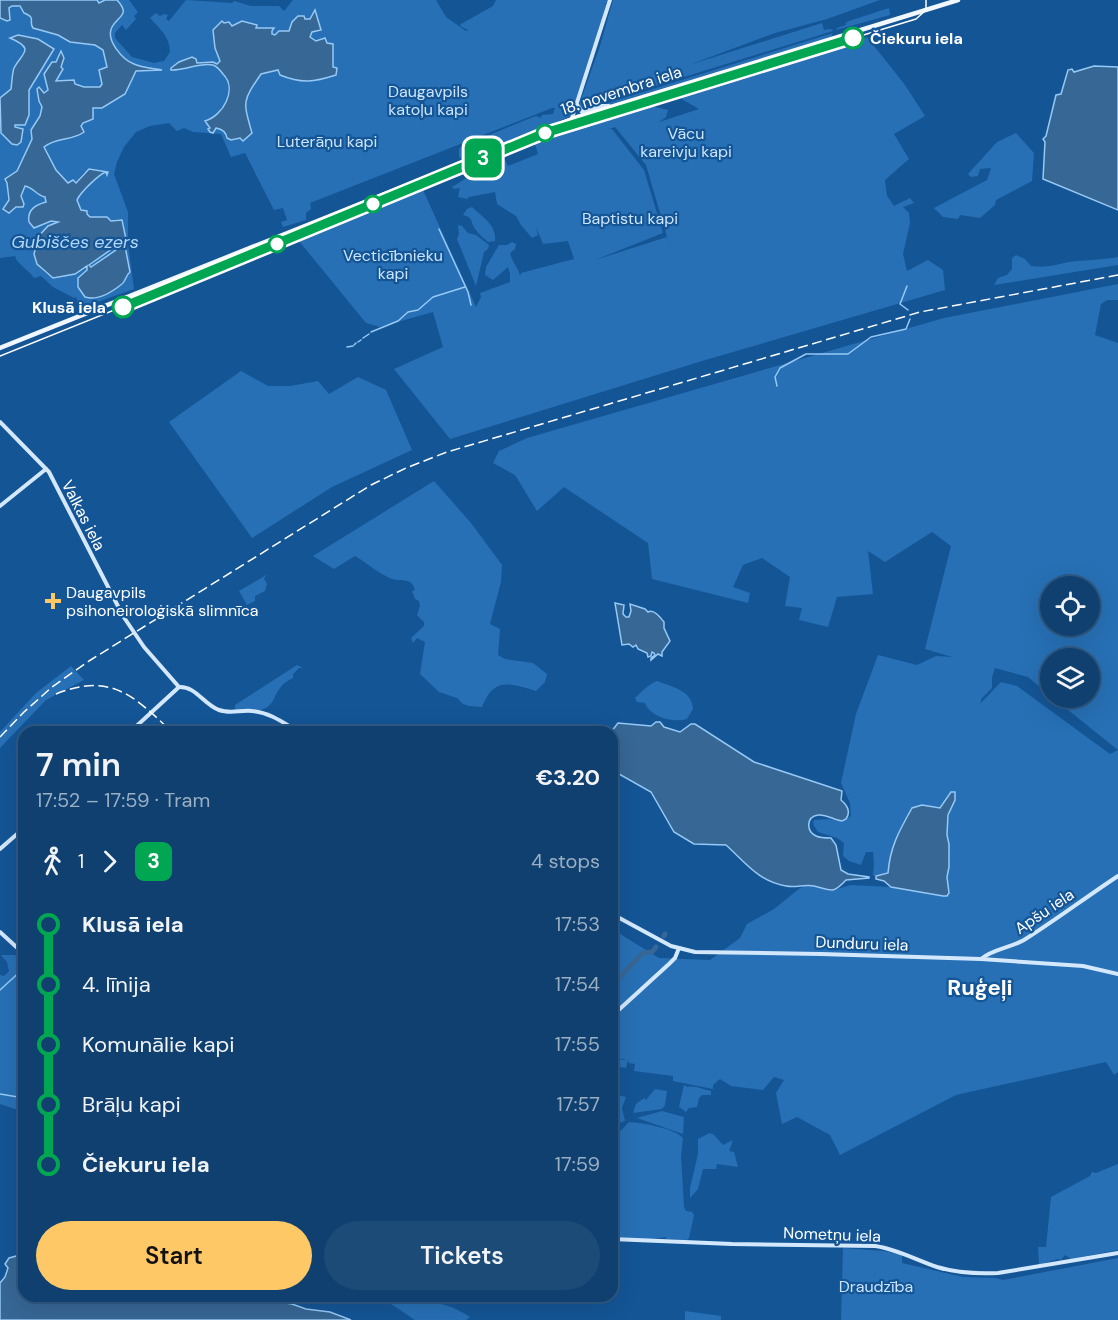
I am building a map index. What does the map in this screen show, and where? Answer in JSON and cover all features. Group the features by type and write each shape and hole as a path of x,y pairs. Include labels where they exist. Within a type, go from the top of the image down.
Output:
{"main road":[{"name":"18. novembra iela","path":"0,348 575,118 958,0"}],"street":[{"path":"575,118 610,0"},
{"path":"577,105 582,112 610,106"},
{"name":"Valkas iela","path":"0,422 46,469 132,629 144,647 179,687"},
{"path":"0,506 46,469"},
{"path":"137,726 179,687 191,689 217,710 266,714 288,726"},
{"path":"0,849 18,833"},
{"name":"Apšu iela","path":"981,959 988,953 1009,948 1027,938 1118,876"},
{"name":"Dunduru iela","path":"618,917 679,948 705,953 981,959 1083,966 1118,974"},
{"path":"0,932 18,948"},
{"path":"618,1011 675,958 679,948"},
{"name":"Nometņu iela","path":"618,1239 724,1244 875,1246 895,1250 947,1269 981,1274 1009,1272 1118,1253"}],"green space":[{"path":"89,0 129,0 138,12 134,16 136,19 126,30 122,25 115,33 115,38 132,57 154,63 164,61 170,52 170,47 164,34 150,18 156,13 160,16 164,14 168,15 166,19 169,21 186,0 232,3 234,1 251,6 279,6 284,11 293,0 436,0 446,17 466,31 468,30 460,26 461,24 493,6 496,0 609,0 608,3 603,3 607,4 572,112 569,110 572,104 568,105 570,106 568,111 572,113 569,117 463,160 459,157 459,149 462,146 533,117 540,118 542,115 553,114 555,108 552,108 310,203 311,209 306,213 306,220 283,227 281,222 287,220 283,208 274,210 245,153 231,157 221,134 193,132 184,128 177,131 169,123 150,126 136,132 124,147 114,174 128,212 128,244 134,289 89,305 79,311 76,297 53,287 41,276 34,278 15,256 0,258 0,122 13,140 11,89 1,98 0,106 0,10 11,6","holes":["229,98 227,134 220,129 211,129 205,121 215,118","79,135 58,139 44,147 56,170 68,183 75,183 84,172 89,187 79,195 77,200 82,210 86,210 90,217 107,217 111,221 118,219 123,223 125,241 89,264 91,267 126,247 130,272 122,285 100,296 82,274 87,270 87,266 75,274 53,278 43,271 37,262 36,238 48,226 58,222 56,220 47,222 31,209 46,202 45,197 25,186 21,196 24,204 14,209 8,203 5,181 16,175 32,139"]},
{"path":"613,0 880,0 827,19 775,33 689,65 822,23 824,30 833,31 581,109 579,105 600,46"},
{"path":"889,8 890,15 836,30 846,25 845,23 848,23 846,22"},
{"path":"833,33 831,37 582,111"},
{"path":"867,37 905,85 925,116 894,134 909,159 885,180 887,196 894,206 910,198 914,203 903,207 909,213 910,223 903,254 907,271 928,260 943,270 945,290 702,361 450,439 394,369 443,347 433,312 380,327 366,323 299,241 423,190 476,307 481,297 480,293 510,282 508,267 493,280 485,275 486,267 499,245 512,242 516,244 515,249 510,253 520,276 521,273 574,259 568,241 543,244 536,227 538,235 532,238 516,216 497,204 495,192 467,199 458,197 460,188 452,187 476,173 473,165 523,144 527,145 503,156 508,166 538,154 535,144 579,129 578,125 647,105 668,110 666,117 659,122 699,109 680,98 682,93","holes":["615,127 646,165 675,264 667,237 595,260 663,233 644,170 612,129 609,129"]},
{"path":"1016,133 1034,153 1032,181 996,200 995,205 980,218 960,215 958,219 943,217 934,208 987,180 991,168 980,169 978,176 971,177 968,174 997,142"},
{"path":"472,207 494,230 495,241 488,242 477,232 470,219 463,215 467,209"},
{"path":"458,225 489,245 484,252 476,286 457,239"},
{"path":"1016,255 1025,259 1031,266 1118,257 1118,265 994,285 998,278 1007,275 1012,269 1012,258"},
{"path":"1118,284 1118,300 1107,300 1101,304 1095,335 1118,343 1118,750 1118,1072 1114,1075 1106,1062 956,1095 840,1155 830,1135 797,1117 782,1124 776,1093 784,1080 774,1077 763,1090 731,1086 720,1079 713,1085 713,1089 673,1081 673,1076 634,1071 635,1064 629,1063 628,1060 626,1068 618,1067 618,1059 626,1060 618,1058 618,933 659,958 710,960 740,938 747,924 774,909 800,888 806,886 830,891 851,885 891,887 948,896 948,825 955,800 951,792 940,808 922,805 895,839 888,873 873,876 873,852 866,852 861,865 849,861 843,856 844,843 837,838 818,832 813,824 814,820 829,819 842,822 851,816 850,803 841,783 856,714 878,655 917,665 936,656 952,657 925,649 951,546 932,532 885,562 868,551 873,594 837,597 828,627 799,620 802,608 785,606 790,577 762,558 743,565 733,587 750,593 748,603 652,579 648,543 564,487 537,511 515,475 493,463 499,451 527,438 944,318"},
{"path":"241,371 268,386 290,386 318,381 329,394 358,377 386,390 412,450 332,487 252,538 169,422"},
{"path":"434,481 471,523 502,565 501,582 490,624 500,629 498,655 505,659 533,663 547,674 545,682 536,691 503,685 492,691 482,707 463,704 457,698 439,692 420,674 425,642 417,638 413,643 411,638 424,626 424,622 417,615 420,606 412,591 415,590 412,583 387,577 355,556 334,569 313,556"},
{"path":"268,574 264,578 267,584 265,591 255,596 255,601 247,605 239,591"},
{"path":"297,665 303,668 299,668 293,674 293,678 284,683 268,707 251,711 235,709 235,705"},
{"path":"71,666 84,680 46,700 21,726 18,726 18,729 0,748 0,732 36,693"},
{"path":"657,681 680,690 689,697 693,709 687,719 663,718 652,712 645,703 637,702 635,698"},
{"path":"1,955 15,955 18,958 18,1110 0,1104 0,975 4,976 9,971 7,962"},
{"path":"684,1085 711,1091 711,1095 702,1095 697,1107 689,1108 686,1112 679,1107"},
{"path":"655,1089 667,1091 665,1105 662,1109 633,1113 636,1104 644,1098 646,1100"},
{"path":"618,1095 626,1097 622,1108 625,1121 618,1123"},
{"path":"662,1111 684,1117 683,1134 637,1118"},
{"path":"629,1122 666,1129 683,1138 681,1156 684,1207 686,1211 694,1215 687,1240 666,1239 666,1237 646,1240 618,1238 618,1134"},
{"path":"710,1133 723,1145 733,1140 729,1151 734,1152 738,1167 717,1164 716,1169 703,1169 698,1189 690,1198 698,1154 698,1139"},
{"path":"1118,1164 1118,1250 1071,1259 1065,1255 1061,1260 1039,1265 1038,1247 1046,1247 1051,1197 1090,1176 1092,1172 1096,1173"},
{"name":"Draudzība","path":"843,1248 884,1251 902,1255 902,1263 963,1277 1003,1280 1118,1258 1118,1320 841,1320"},
{"path":"388,1302 435,1303 456,1309 470,1317 466,1320 415,1320"},
{"path":"685,1311 721,1316 721,1320 685,1320"}],"water":[{"name":"Gubiščes ezers","path":"0,0 97,0 99,3 105,0 117,0 123,12 110,32 116,49 134,64 162,70 136,71 125,94 102,108 93,108 93,119 81,126 84,132 44,147 56,170 68,183 73,180 76,183 89,169 108,172 107,175 106,172 103,173 95,180 77,200 81,210 87,211 90,217 107,217 111,221 122,220 126,239 89,265 91,267 125,246 130,272 122,284 99,297 85,297 78,287 78,278 87,270 87,266 75,274 53,278 37,264 34,254 35,240 48,226 58,222 51,221 34,228 29,222 31,211 35,206 46,202 45,197 25,186 21,196 23,207 16,207 9,213 3,209 9,200 5,179 17,171 32,139 31,130 40,116 42,107 37,89 39,87 44,93 48,90 44,74 52,62 56,62 61,51 64,58 61,67 63,69 56,81 74,80 75,84 84,87 100,87 102,84 99,70 107,67 103,50 95,45 70,42 58,35 33,28 31,18 20,6 9,8 10,20 0,18"},
{"path":"315,10 321,30 312,32 310,37 316,41 325,38 327,43 333,44 333,67 337,68 336,75 308,81 288,78 280,75 278,70 261,74 246,102 252,133 243,141 240,138 231,140 227,138 225,132 218,128 213,133 210,132 205,121 218,114 223,108 229,94 227,80 213,65 176,70 171,70 171,68 192,57 197,63 217,64 220,61 215,48 213,30 222,21 229,22 232,26 242,21 257,25 256,28 274,28 272,34 275,35 279,31 289,31 292,22 298,16 310,19"},
{"path":"18,35 38,39 54,49 29,90 29,115 25,125 15,125 23,129 21,142 17,145 12,144 1,133 0,98 11,89 14,68 25,52 23,45 10,38"},
{"path":"1094,66 1118,67 1118,210 1043,179 1045,142 1043,139 1046,136 1056,95 1061,94 1068,70 1072,69 1074,72"},
{"path":"615,603 624,605 623,614 626,617 629,617 631,611 630,604 655,613 661,618 670,641 662,652 662,656 658,654 651,660 654,653 652,652 648,657 647,653 638,649 636,645 633,647 629,644 622,645"},
{"path":"660,722 664,727 680,732 691,724 695,724 754,762 842,791 841,800 847,806 848,811 846,819 842,821 818,815 811,818 809,828 816,836 831,838 836,845 841,870 848,874 869,878 846,880 834,890 776,884 760,876 726,845 694,844 674,832 651,792 618,773 618,726 616,726 618,723 651,726"},
{"path":"951,792 955,792 955,800 948,815 949,893 947,896 891,887 884,881 876,879 876,876 888,873 896,839 912,808 922,805 940,808"},
{"path":"18,1256 18,1302 279,1302 330,1312 351,1320 0,1320 0,1283 5,1277 8,1268 5,1264 9,1258"}],"waterway":[{"path":"439,229 468,292 471,305"},
{"path":"907,286 900,304 908,310"},
{"path":"371,332 398,321 408,312 418,310 433,297 465,287"},
{"path":"777,386 775,377 780,368 806,354 848,354 871,337 906,329 910,319"},
{"path":"363,338 369,334"},
{"path":"347,347 353,346"},
{"path":"618,979 643,953 652,952 656,947"},
{"path":"0,990 18,974"},
{"path":"0,1094 18,1097"}],"tram line":[{"path":"358,211 549,131 916,19 926,10 926,0"},
{"name":"3","path":"123,307 545,133 853,38"},
{"path":"0,356 365,209"}],"railway":[{"path":"0,737 52,687 89,661 371,485 406,468 447,452 920,312 1118,275"},
{"path":"56,694 75,688 107,687 133,698 166,726"}],"place":[{"name":"Čiekuru iela","path":"853,38"},
{"name":"Klusā iela","path":"123,307"},
{"name":"Daugavpils psihoneiroloģiskā slimnīca","path":"53,601"}],"district":[{"name":"Ruģeļi","path":"980,987"}],"park label":[{"name":"Daugavpils katoļu kapi","path":"428,100"},
{"name":"Luterāņu kapi","path":"327,141"},
{"name":"Vācu kareivju kapi","path":"686,142"},
{"name":"Baptistu kapi","path":"630,218"},
{"name":"Vecticībnieku kapi","path":"393,264"}]}
